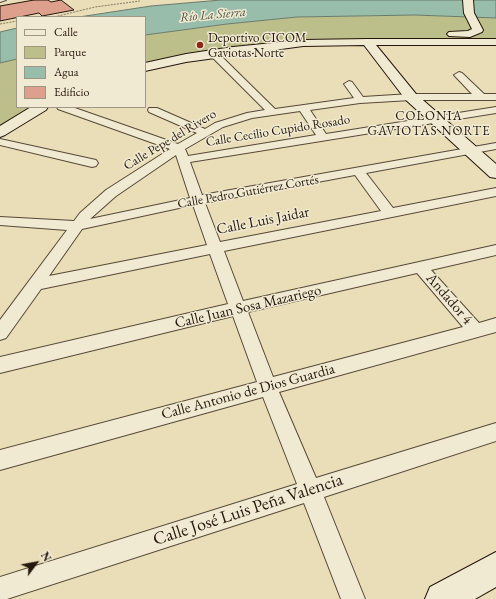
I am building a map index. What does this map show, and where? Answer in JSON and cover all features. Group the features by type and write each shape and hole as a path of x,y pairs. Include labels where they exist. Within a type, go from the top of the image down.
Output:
{"main road":[{"path":"468,0 469,13 488,29"},
{"path":"479,5 481,18 488,29"},
{"path":"437,31 470,34 488,29"},
{"path":"146,67 214,54 303,43 367,42 400,35 496,43"},
{"path":"367,42 411,98 496,173"},
{"path":"0,132 39,108"},
{"path":"442,599 496,568"}],"street":[{"path":"214,54 273,112"},
{"path":"459,75 481,97"},
{"path":"349,84 360,100"},
{"name":"Calle Pepe del Rivero","path":"0,333 76,226 85,216 111,193 181,154 205,133 224,123 240,118 273,112 360,100 411,98 496,98"},
{"path":"65,108 181,154 268,387 352,599"},
{"path":"302,108 323,138"},
{"path":"153,110 205,133"},
{"name":"Calle Cecilio Cupido Rosado","path":"181,154 323,138 496,110"},
{"path":"0,142 92,163"},
{"name":"Calle Pedro Gutiérrez Cortés","path":"0,221 76,226 198,200 496,146"},
{"path":"359,172 390,213"},
{"name":"Calle Luis Jaidar","path":"36,284 496,192"},
{"name":"Calle Juan Sosa Mazariego","path":"0,365 238,308 496,250"},
{"name":"Andador 4","path":"421,268 476,331"},
{"name":"Calle Antonio de Dios Guardia","path":"0,460 496,325"},
{"name":"Calle José Luis Peña Valencia","path":"0,589 496,432"}],"lane":[{"path":"0,1 4,0"}],"path":[{"path":"58,16 95,7 140,1"},
{"path":"0,24 16,21"}],"green space":[{"path":"415,15 496,18 496,43 303,43 146,67 146,35 227,24 297,17"},
{"path":"16,59 16,108 39,108 0,132 0,63"}],"water":[{"name":"Río La Sierra","path":"221,0 496,0 496,18 415,15 297,17 227,24 146,35 146,16 86,16 151,6"},
{"path":"16,28 16,59 0,63 0,32"}],"building":[{"path":"34,0 48,0 51,2 61,0 74,10 42,16 39,13 16,16 16,18 0,21 0,6"}],"place":[{"name":"Deportivo CICOM Gaviotas Norte","path":"200,45"}],"district":[{"name":"COLONIA GAVIOTAS NORTE","path":"429,124"}]}
